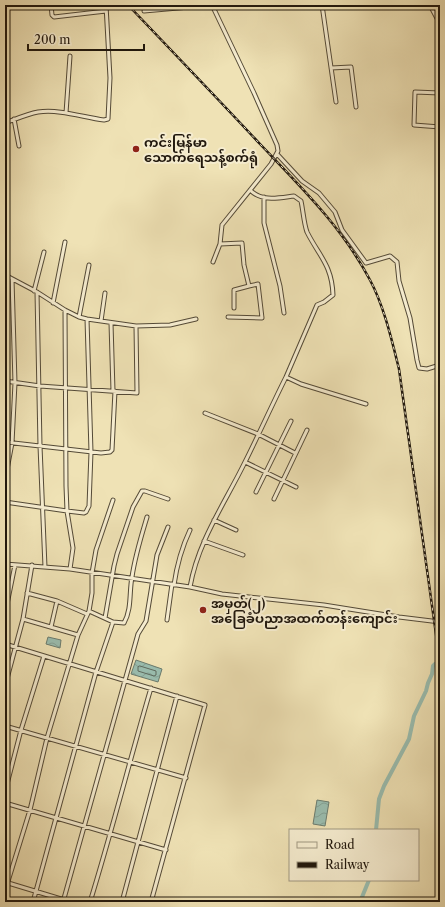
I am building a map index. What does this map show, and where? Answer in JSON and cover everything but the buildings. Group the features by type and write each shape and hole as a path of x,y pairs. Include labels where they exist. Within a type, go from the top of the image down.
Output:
{"street":[{"path":"51,5 52,15 54,17 106,10"},
{"path":"5,123 38,112 66,113 104,120 108,119 110,57 106,5"},
{"path":"144,11 212,5 277,145 277,154 271,164 222,225 220,244 213,262"},
{"path":"322,5 336,102"},
{"path":"430,5 440,24"},
{"path":"66,113 70,56"},
{"path":"331,68 351,67 356,107"},
{"path":"440,93 415,92 414,125 440,127 440,107"},
{"path":"14,119 19,146"},
{"path":"277,154 302,181 319,194 335,212 342,230 366,263 390,256 397,262 399,281 410,318 419,368 427,369 440,365"},
{"path":"190,587 193,570 204,541 245,462 286,377 317,305 333,295 332,281 325,261 307,230 300,201 294,196 270,199 256,196 250,190"},
{"path":"264,197 264,223 280,286 284,313"},
{"path":"53,303 65,242"},
{"path":"220,244 242,243 244,264 249,286"},
{"path":"44,252 36,291 45,567"},
{"path":"79,317 89,264"},
{"path":"5,276 36,291 64,310 87,319 136,326 170,326 196,319"},
{"path":"5,480 12,443 15,383 12,279"},
{"path":"228,317 262,318 258,284 234,290 234,308"},
{"path":"101,321 106,293"},
{"path":"64,310 67,511 73,548 70,569"},
{"path":"5,502 84,513 89,506 91,452 87,319"},
{"path":"5,442 91,452 106,453 112,450 114,391 111,323"},
{"path":"5,381 40,386 137,393 136,326"},
{"path":"286,377 301,384 366,404"},
{"path":"205,413 258,434 295,453"},
{"path":"256,492 291,421"},
{"path":"274,500 307,430"},
{"path":"245,462 296,487"},
{"path":"105,618 116,560 133,507 140,492 145,491 168,499"},
{"path":"5,891 6,883 30,810 48,738 78,635 88,613 92,593 92,572 96,550 113,500"},
{"path":"27,593 57,601 113,622 124,623 128,615 131,579 138,546 147,517"},
{"path":"214,520 236,530"},
{"path":"63,901 124,680 138,634 146,621 157,555 168,526"},
{"path":"167,620 177,561 181,548 190,530"},
{"path":"204,541 243,555"},
{"path":"5,564 70,569 190,587 222,594 324,604 399,617 440,622"},
{"path":"5,614 15,565"},
{"path":"5,686 23,619 32,566"},
{"path":"50,627 57,601"},
{"path":"23,619 78,635"},
{"path":"33,902 96,672 113,622"},
{"path":"5,644 205,705 151,902"},
{"path":"5,792 21,730 44,656"},
{"path":"90,902 111,834 129,762 151,688"},
{"path":"122,902 137,842 178,696"},
{"path":"5,726 186,778"},
{"path":"5,803 166,850"},
{"path":"6,883 63,901 71,902"}],"water":[{"path":"48,637 61,640 60,648 46,644"},
{"path":"136,660 162,669 158,682 131,674"},
{"path":"317,800 329,802 325,826 313,824"}],"waterway":[{"path":"376,829 379,799 384,786 409,739 414,716 426,691 433,666 440,663"},
{"path":"360,902 369,881"}],"railway":[{"path":"128,5 320,208 347,242 375,290 387,324 399,369 440,663"}],"place":[{"name":"ကင်းမြန်မာ သောက်ရေသန့်စက်ရုံ","path":"136,149"},
{"name":"အမှတ်(၂) အခြေခံပညာအထက်တန်းကျောင်း","path":"203,610"}]}
